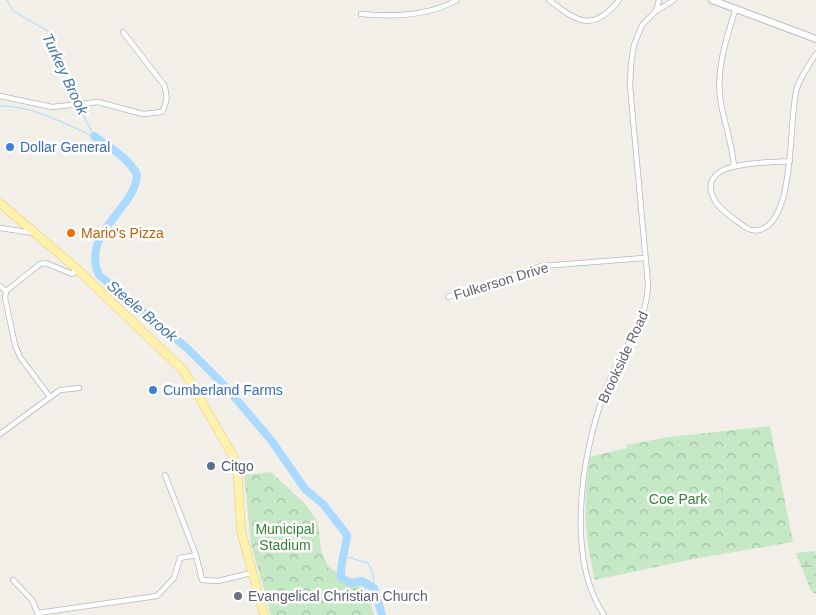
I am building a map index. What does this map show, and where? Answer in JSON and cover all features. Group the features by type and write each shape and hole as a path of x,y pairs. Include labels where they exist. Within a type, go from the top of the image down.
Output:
{"main road":[{"path":"0,203 77,269 184,371 233,456 238,478 241,531 264,615"}],"street":[{"path":"361,14 405,14 433,10 457,0"},
{"path":"549,0 576,19 587,22 605,16 619,0"},
{"name":"Brookside Road","path":"656,10 659,0"},
{"name":"Brookside Road","path":"604,615 594,594 583,548 581,491 601,402 622,354 642,320 647,303 630,86 634,45 642,25 656,10 674,0"},
{"path":"712,0 816,39"},
{"path":"734,166 733,147 722,105 719,84 726,40 736,8"},
{"path":"0,96 45,106 110,103 143,114 162,112 166,104 167,94 164,85 123,32"},
{"path":"790,161 734,166 721,170 712,180 711,193 715,202 748,229 758,230 766,228 778,211 786,187 790,161 792,121 797,87 816,54"},
{"path":"0,228 33,233"},
{"name":"Fulkerson Drive","path":"448,297 542,266 644,258"},
{"path":"50,397 20,357 15,344 5,298 6,291 40,264 46,263 72,274 77,269"},
{"path":"0,286 6,291"},
{"path":"0,434 60,390 79,388"},
{"path":"165,475 196,555 202,580 218,581 252,572"},
{"path":"14,580 32,600 38,614 157,596 174,578 180,558 196,555"}],"green space":[{"name":"Coe Park","path":"770,426 793,542 698,558 595,580 586,519 586,490 590,457 627,448 627,445 669,437"},
{"name":"Municipal Stadium","path":"271,472 306,505 318,523 321,550 328,567 366,588 374,615 271,615 251,544 244,475"},
{"path":"814,551 816,554 816,594 811,591 796,553"}],"waterway":[{"name":"Turkey Brook","path":"7,0 13,11 48,31 55,55 78,103"},
{"name":"Steele Brook","path":"0,106 36,112 93,136"},
{"name":"Turkey Brook","path":"79,107 94,136"},
{"name":"Steele Brook","path":"94,136 124,158 137,175 128,199 102,234 97,246 95,260 99,275 187,348 225,386 271,440 305,489 323,504 347,535 341,566 341,577 350,583 362,581 374,588 382,615"},
{"name":"Steele Brook","path":"344,556 368,563 373,574 374,588"}],"place":[{"name":"Dollar General","path":"10,147"},
{"name":"Mario's Pizza","path":"71,233"},
{"name":"Cumberland Farms","path":"153,390"},
{"name":"Citgo","path":"211,466"},
{"name":"Evangelical Christian Church","path":"238,596"}]}
